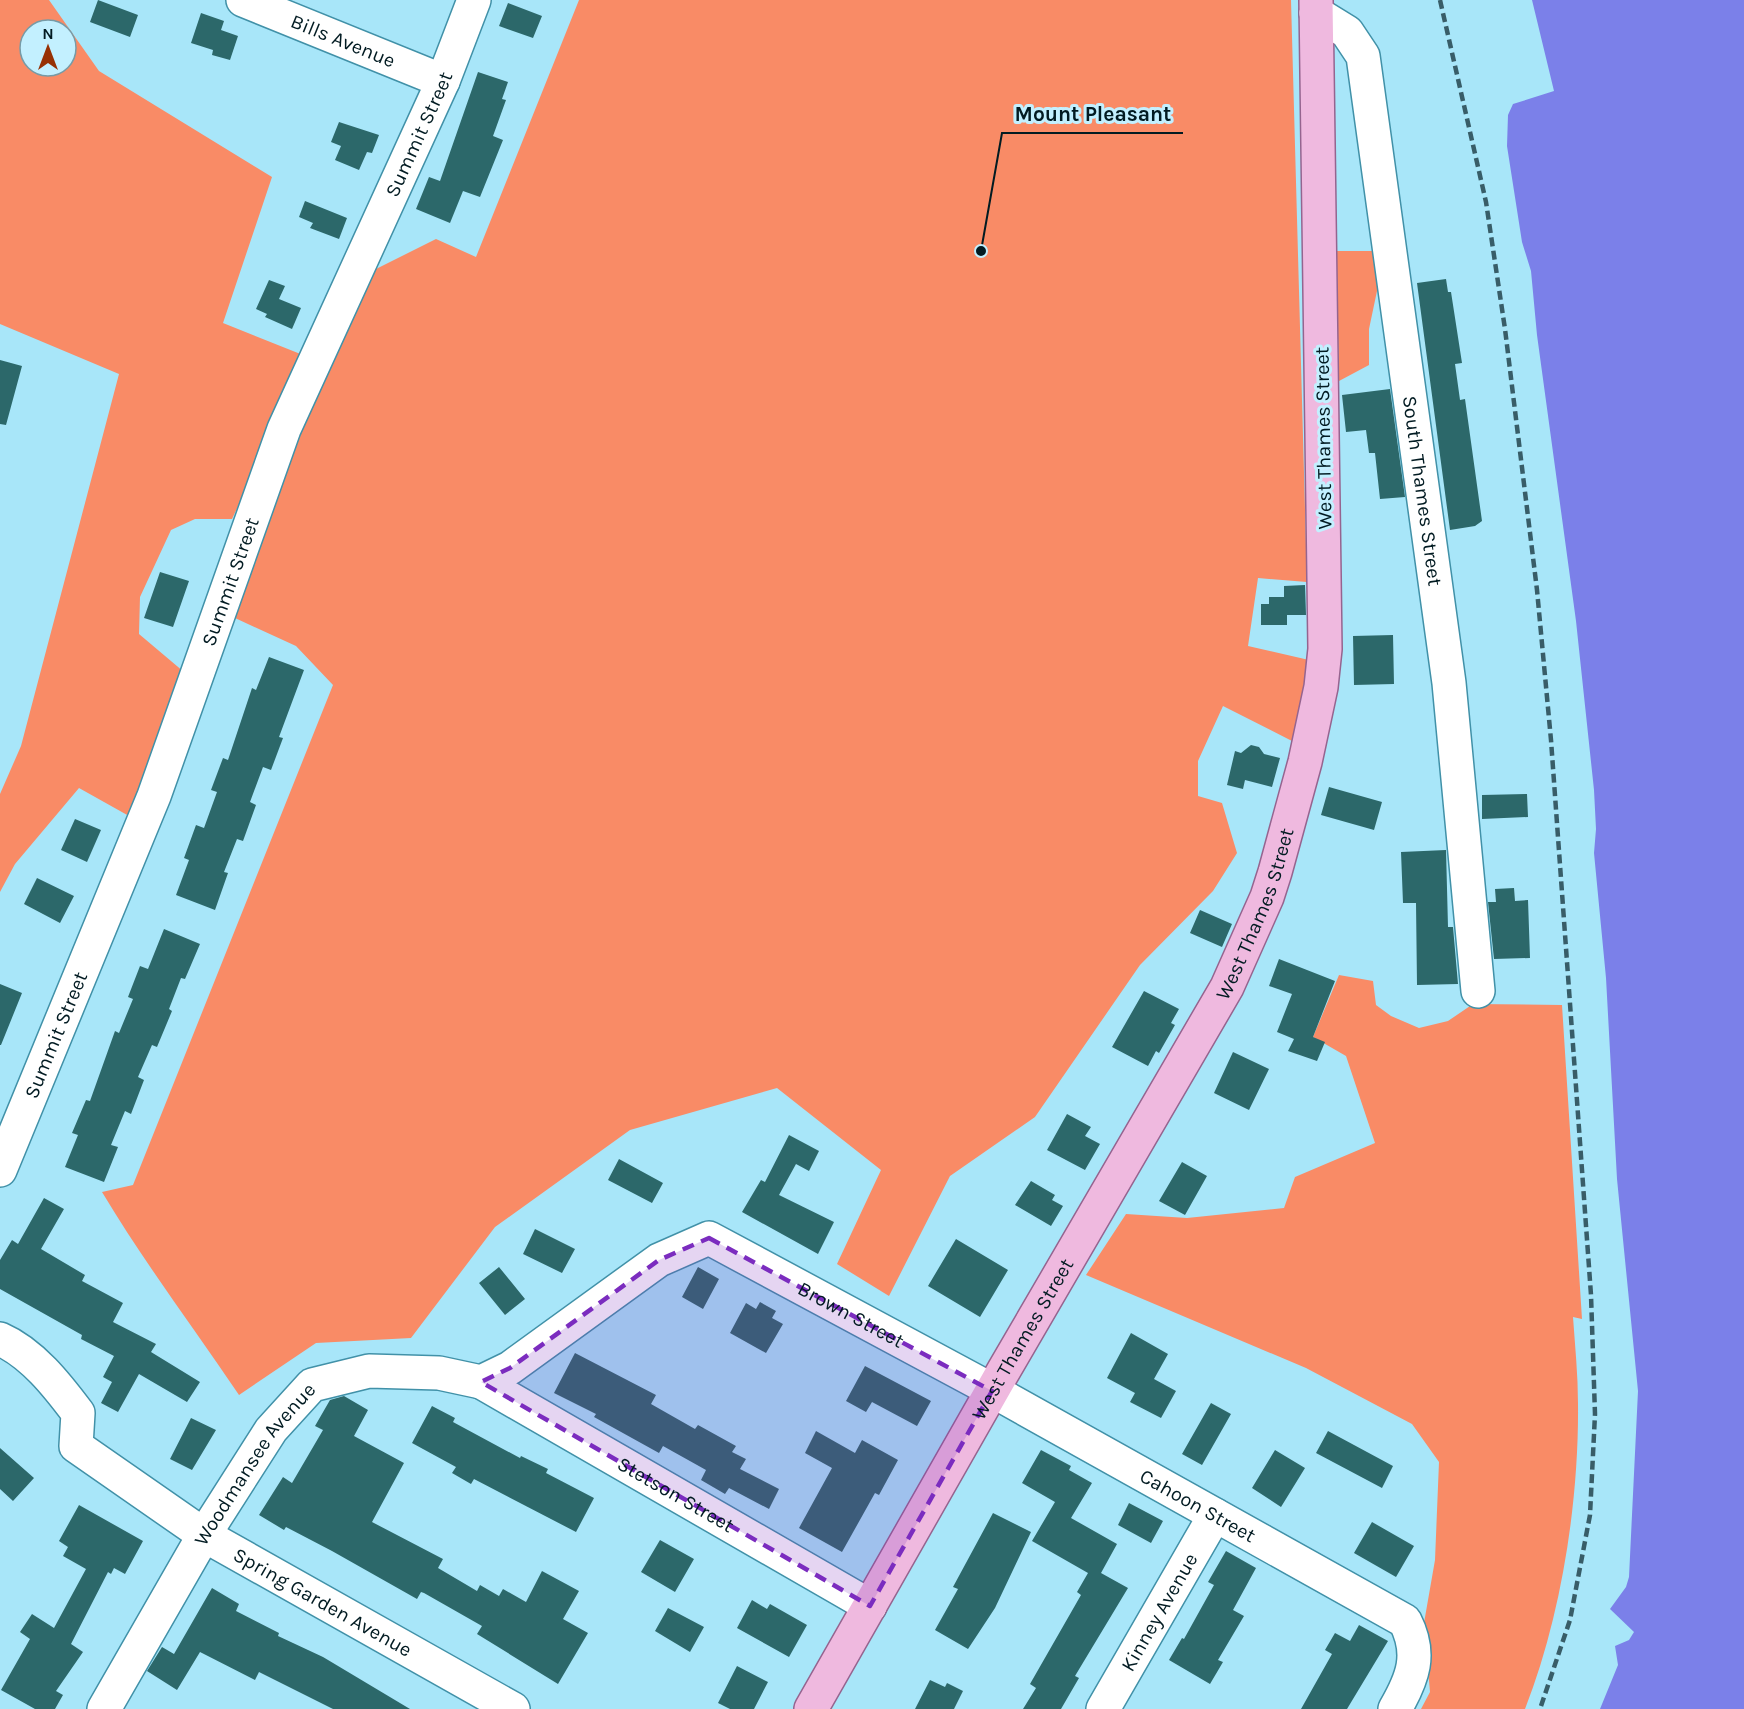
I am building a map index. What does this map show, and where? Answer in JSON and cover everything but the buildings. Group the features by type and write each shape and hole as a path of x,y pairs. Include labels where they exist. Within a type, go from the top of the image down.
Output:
{"main road":[{"name":"West Thames Street","path":"812,1709 992,1391 1227,987 1267,897 1305,762 1321,687 1326,634 1316,6"}],"street":[{"name":"Bills Avenue","path":"243,0 443,81"},
{"name":"Summit Street","path":"0,1170 7,1130 154,796 284,429 443,81 474,0"},
{"name":"South Thames Street","path":"1316,6 1347,32 1363,56 1449,683 1478,991"},
{"name":"Brown Street","path":"481,1382 510,1368 659,1260 709,1238 992,1391"},
{"name":"Spring Garden Avenue","path":"0,1339 13,1345 53,1380 78,1413 76,1446 204,1535 513,1709"},
{"name":"Woodmansee Avenue","path":"104,1709 204,1535 270,1430 312,1385 369,1371 439,1373 481,1382"},
{"name":"Stetson Street","path":"481,1382 870,1606"},
{"name":"Cahoon Street","path":"992,1391 1405,1621 1415,1640 1414,1663 1409,1685 1395,1709"},
{"name":"Kinney Avenue","path":"1103,1709 1215,1515"}],"highlighted area":[{"path":"709,1238 992,1391 870,1606 481,1382 510,1368 659,1260"}],"shaded area":[{"path":"0,0 49,0 62,18 18,18 18,78 78,78 78,41 99,71 272,177 223,323 308,357 232,519 195,519 171,530 140,597 139,634 184,672 129,816 79,788 15,864 0,892 0,794 21,746 119,374 0,324"},
{"path":"579,0 1291,0 1307,582 1258,578 1248,646 1309,660 1292,741 1223,706 1198,761 1198,796 1222,803 1237,853 1213,891 1140,965 1035,1117 950,1176 889,1296 837,1264 881,1170 777,1088 630,1130 495,1227 411,1338 316,1343 239,1395 102,1192 133,1185 333,685 296,646 235,618 279,461 364,275 436,239 476,257"},
{"path":"1532,0 1744,0 1744,1709 1600,1709 1618,1665 1615,1646 1629,1640 1634,1632 1610,1609 1626,1587 1629,1577 1638,1391 1617,1179 1606,978 1594,853 1596,829 1594,790 1576,621 1537,335 1531,271 1522,242 1507,146 1508,115 1513,104 1554,91"},
{"path":"1336,251 1379,251 1381,272 1369,329 1369,365 1339,381"},
{"path":"1339,975 1373,981 1376,1005 1391,1016 1419,1028 1448,1021 1473,1004 1562,1005 1582,1319 1573,1317 1578,1404 1577,1442 1571,1520 1558,1598 1538,1674 1525,1709 1421,1709 1430,1692 1424,1623 1435,1560 1439,1462 1412,1424 1306,1368 1086,1275 1126,1214 1187,1218 1284,1208 1295,1177 1375,1143 1346,1056 1313,1037"}],"railway":[{"path":"1440,0 1486,202 1505,329 1537,590 1551,740 1591,1295 1595,1414 1590,1515 1570,1620 1540,1709"}],"place":[{"name":"Mount Pleasant","path":"981,251"}]}
